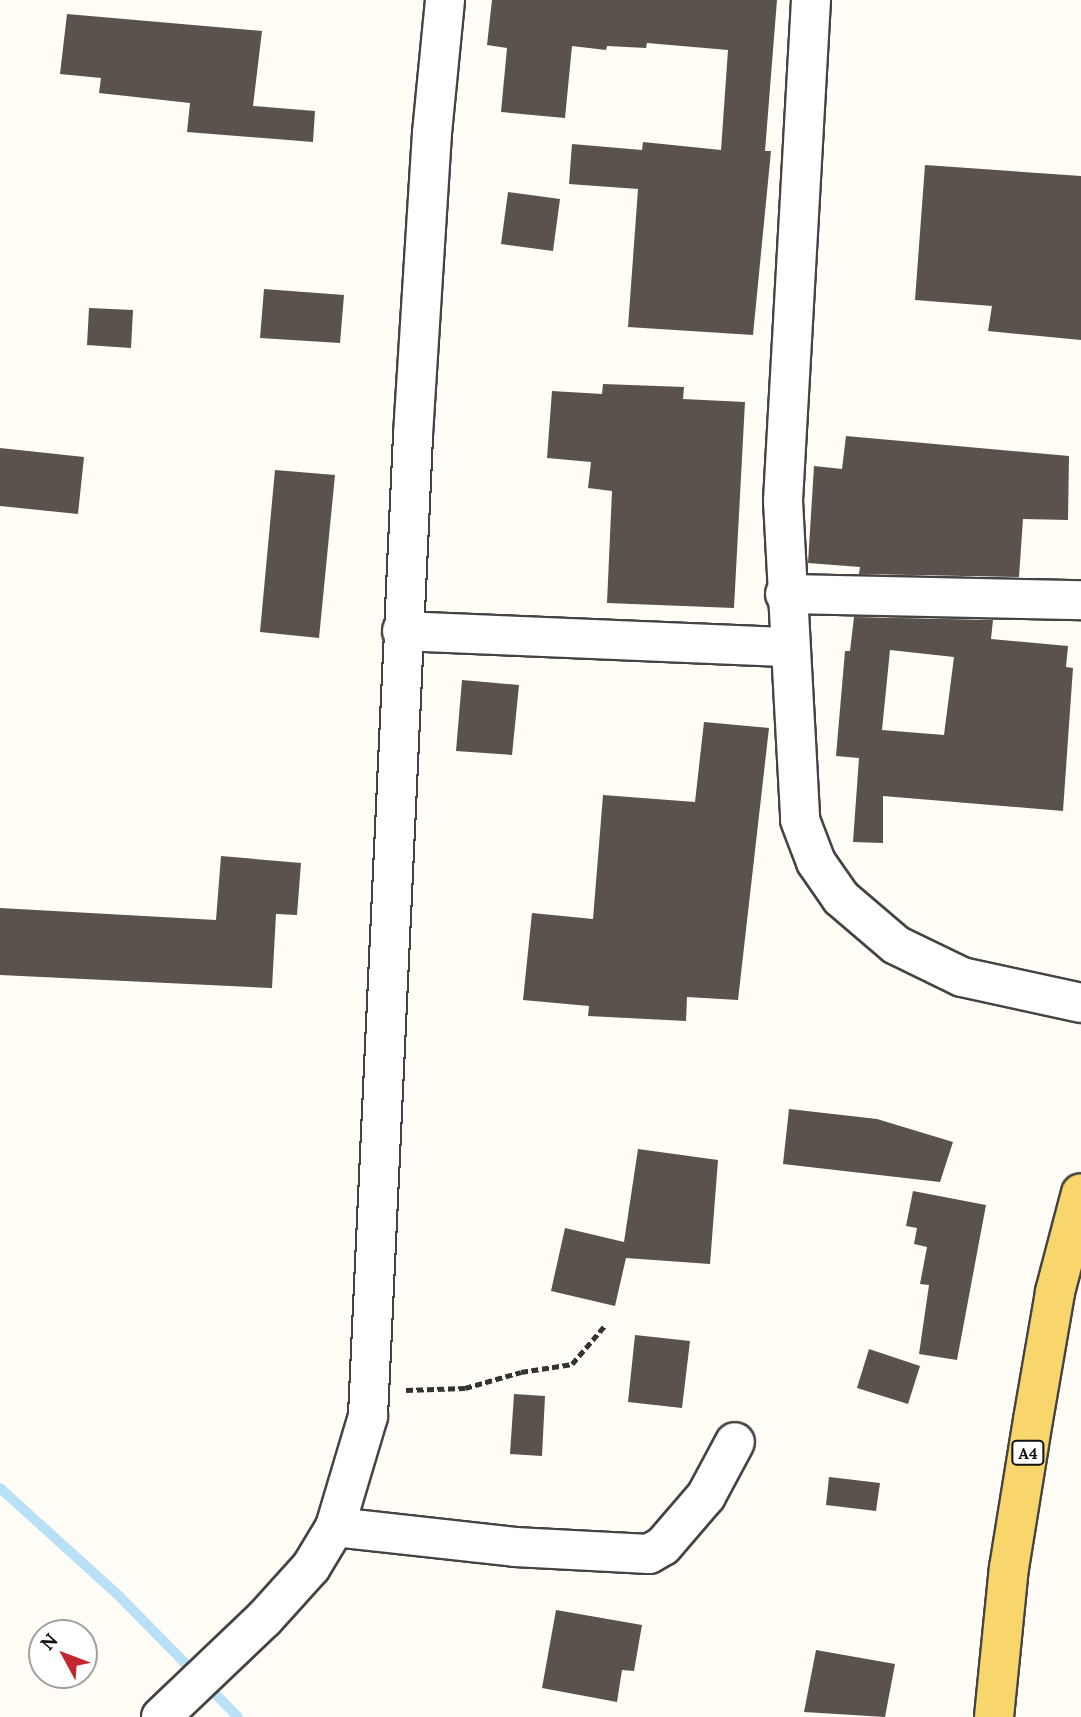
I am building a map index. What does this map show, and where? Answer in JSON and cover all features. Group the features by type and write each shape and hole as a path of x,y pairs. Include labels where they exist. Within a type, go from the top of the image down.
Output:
{"main road":[{"name":"A4","path":"994,1717 1009,1568 1031,1434 1055,1292 1081,1193"}],"street":[{"path":"161,1717 264,1619 311,1567 335,1527 356,1463 370,1389 402,631 432,133 445,0"},
{"path":"811,0 785,408 785,594 800,820 816,862 841,898 896,945 962,977 1081,1003"},
{"path":"785,594 1081,600"},
{"path":"402,631 789,647"},
{"path":"335,1527 515,1547 649,1554 663,1546 706,1496 735,1442"}],"path":[{"path":"370,1389 465,1388 521,1371 572,1364 606,1324"}],"building":[{"path":"492,0 777,0 765,151 771,151 753,335 628,327 638,189 569,184 572,144 642,150 643,142 721,150 728,50 647,43 646,48 607,46 606,50 572,46 565,118 501,112 507,48 487,45"},
{"path":"67,14 262,31 253,106 315,111 313,142 187,132 190,103 99,93 101,78 60,74"},
{"path":"925,165 1081,176 1081,340 988,331 992,306 915,300"},
{"path":"508,192 560,199 553,251 501,244"},
{"path":"264,289 344,295 340,343 260,338"},
{"path":"89,308 133,310 131,348 87,345"},
{"path":"603,384 684,387 683,399 745,402 734,608 607,603 612,491 588,488 591,462 547,458 552,391 602,394"},
{"path":"846,436 1069,456 1068,520 1023,519 1019,577 859,574 860,567 808,563 814,466 842,469"},
{"path":"0,448 84,457 78,514 0,506"},
{"path":"275,470 335,475 319,638 260,632"},
{"path":"854,617 993,620 991,639 1068,646 1066,667 1073,668 1063,811 883,796 883,843 853,842 859,758 836,756 845,651 850,651","holes":["890,650 954,657 944,735 882,730"]},
{"path":"462,680 519,685 512,755 456,751"},
{"path":"704,722 769,728 738,1000 687,997 686,1021 588,1016 589,1006 523,1000 532,913 593,919 603,795 695,802"},
{"path":"221,856 301,863 297,915 276,914 272,988 0,975 0,908 216,920"},
{"path":"789,1109 877,1119 953,1142 940,1182 783,1164"},
{"path":"638,1149 718,1160 710,1264 626,1258 615,1306 551,1291 565,1228 624,1242"},
{"path":"913,1191 986,1205 957,1360 919,1354 929,1285 920,1284 927,1247 914,1244 917,1228 906,1226"},
{"path":"635,1335 690,1341 682,1408 628,1402"},
{"path":"869,1349 920,1366 908,1404 857,1388"},
{"path":"514,1394 545,1396 542,1456 510,1454"},
{"path":"829,1477 880,1483 876,1511 826,1505"},
{"path":"556,1610 642,1625 634,1671 622,1670 617,1702 542,1688"},
{"path":"816,1650 895,1664 885,1717 804,1712"}],"waterway":[{"path":"0,1488 120,1597 238,1717"}]}
